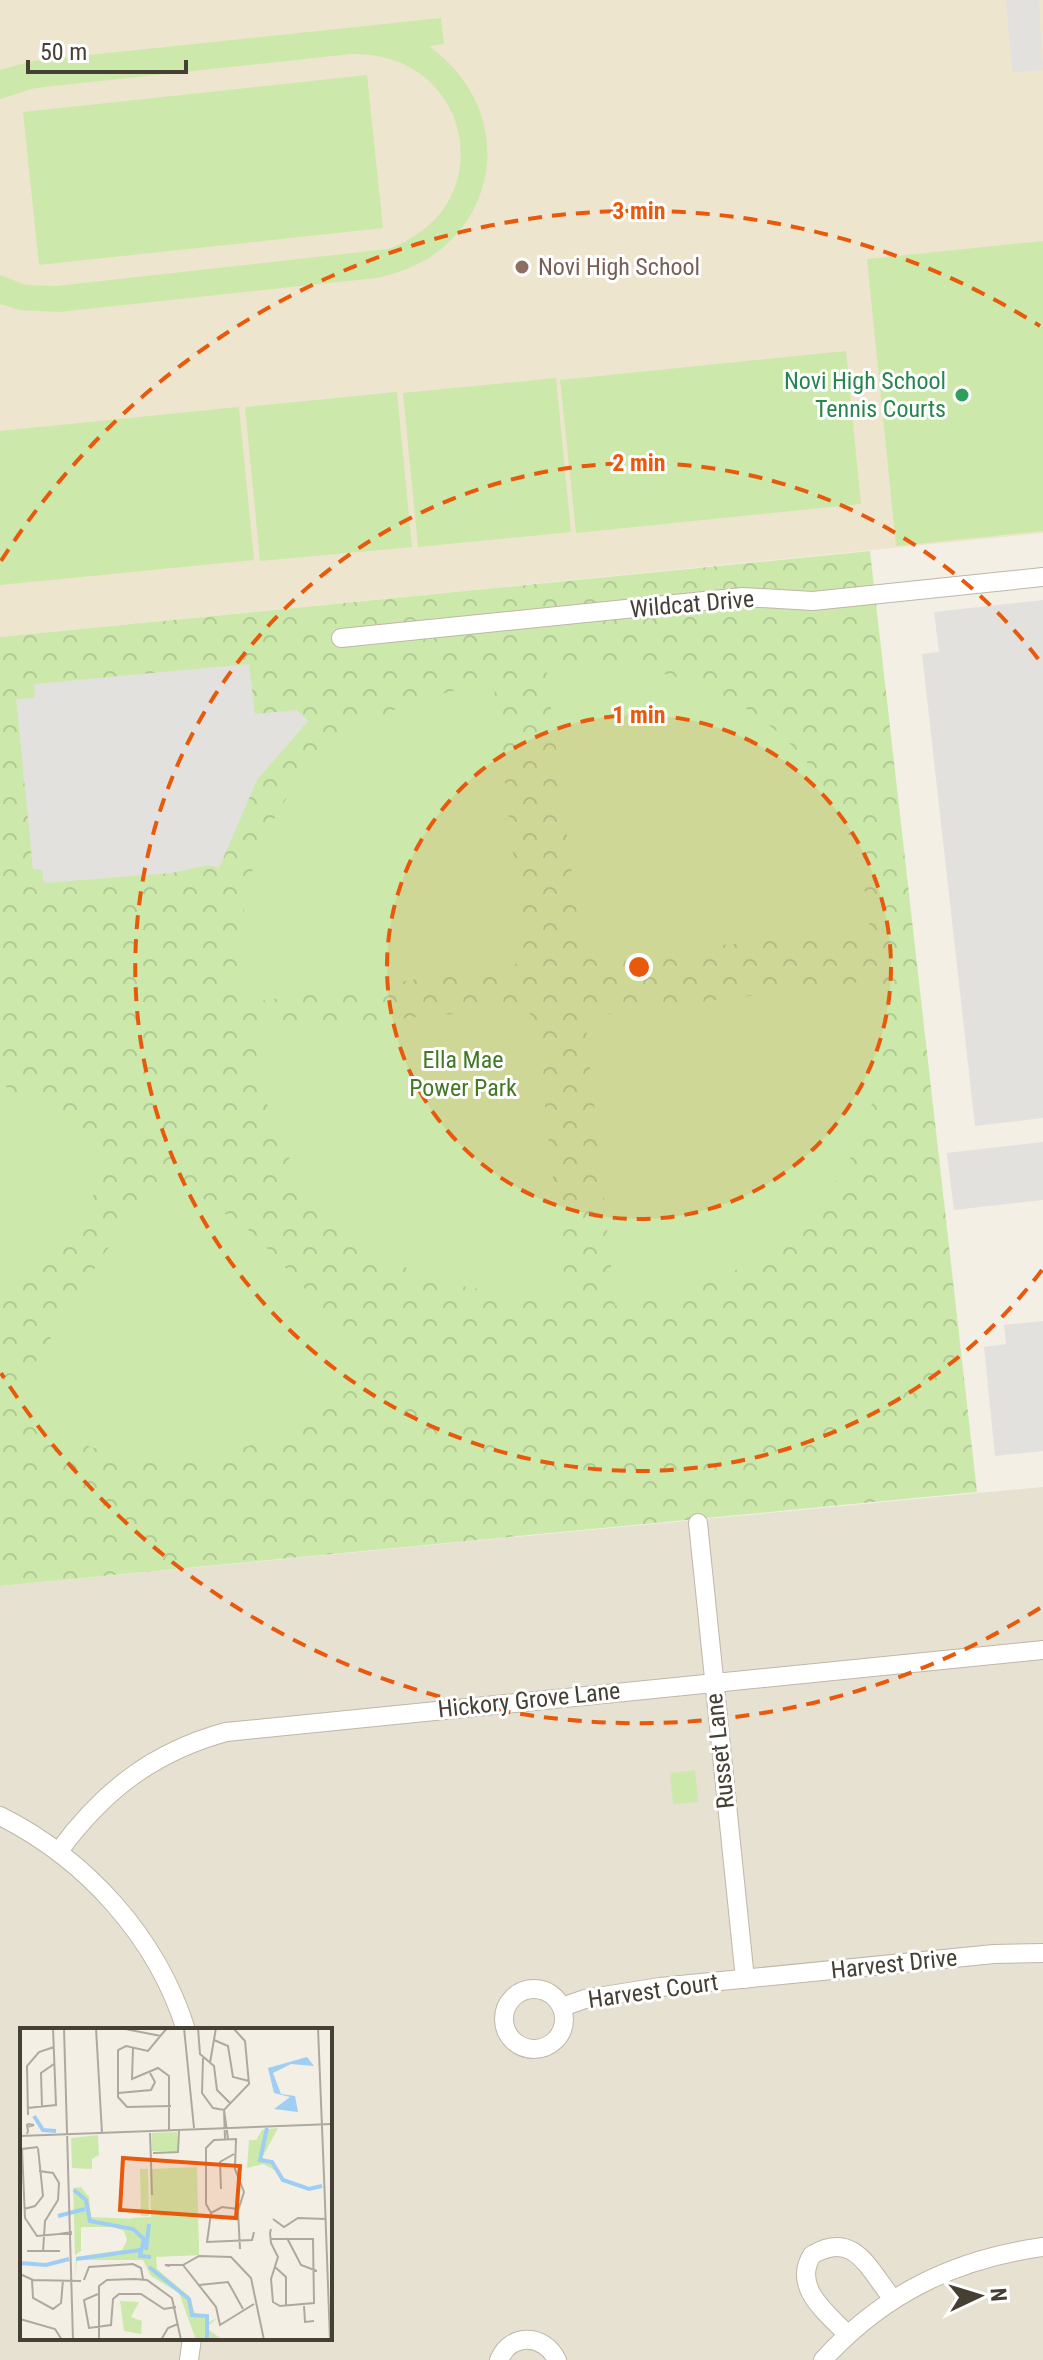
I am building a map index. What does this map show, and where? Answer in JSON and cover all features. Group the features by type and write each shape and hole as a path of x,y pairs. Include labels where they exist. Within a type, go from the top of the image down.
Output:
{"street":[{"name":"Wildcat Drive","path":"341,638 743,597 823,600 1043,577"},
{"name":"Russet Lane","path":"698,1523 745,1979"},
{"name":"Hickory Grove Lane","path":"59,1851 92,1808 128,1776 171,1751 226,1732 1043,1650"},
{"path":"0,1816 59,1851 112,1901 140,1936 163,1974 185,2028"},
{"name":"Harvest Drive","path":"745,1979 994,1954 1043,1953"},
{"name":"Harvest Court","path":"562,2007 585,1999 621,1993 745,1979"},
{"path":"847,2334 807,2287 804,2273 812,2255 832,2245 846,2246 860,2258 892,2298"},
{"path":"823,2360 847,2334 892,2298 927,2279 970,2262 1043,2247"},
{"path":"499,2360 507,2347 525,2339 544,2343 557,2360"},
{"path":"189,2360 192,2340"}],"shaded area":[{"name":"Novi High School","path":"0,0 1043,0 1043,533 0,637"},
{"path":"1006,0 1039,0 1043,70 1012,72"},
{"path":"1043,600 1043,1118 975,1126 922,654 939,652 934,612"},
{"path":"249,664 255,714 297,710 308,721 257,780 219,868 208,865 172,873 44,883 42,870 33,869 16,699 35,698 34,684"},
{"path":"1043,1142 1043,1200 954,1210 947,1153"},
{"path":"1043,1321 1043,1451 995,1456 984,1347 1006,1344 1004,1325"},
{"path":"1043,1487 1043,2360 0,2360 0,1586"}],"green space":[{"path":"441,18 444,44 429,46 460,76 479,110 487,145 484,181 471,214 448,243 417,265 376,278 59,312 20,310 0,304 0,275 26,285 56,286 388,249 425,229 448,201 460,168 459,135 447,104 425,77 393,60 351,54 35,88 0,99 0,70 32,61"},
{"path":"367,75 383,228 39,265 23,112"},
{"name":"Novi High School Tennis Courts","path":"1043,241 1043,531 896,546 867,259"},
{"path":"846,351 861,504 576,533 560,380"},
{"path":"556,378 571,532 418,547 403,393"},
{"path":"397,392 412,547 260,561 245,407"},
{"path":"239,407 254,560 0,585 0,431"},
{"name":"Ella Mae Power Park","path":"870,551 977,1492 0,1586 0,637"},
{"path":"581,664 640,669 693,683 741,705 782,736 816,774 842,820 861,872 870,930 593,958 581,947 546,668"},
{"path":"494,685 524,954 514,966 244,1003 241,941 249,884 267,832 296,786 333,748 379,718 433,696"},
{"path":"876,980 880,1049 875,1090 862,1134 841,1175 814,1210 781,1241 744,1266 703,1285 660,1298 615,1305 586,1027 598,1015"},
{"path":"524,1008 535,1019 566,1291 503,1292 446,1282 395,1262 350,1233 313,1195 284,1148 264,1093 254,1031"},
{"path":"0,1083 47,1111 98,1157 101,1184 66,1236 0,1303"},
{"path":"188,1188 254,1234 366,1355 355,1383 335,1402 312,1417 257,1443 228,1452 168,1459 137,1458 107,1452 69,1438 14,1396 105,1252 160,1190"},
{"path":"695,1770 698,1802 673,1804 670,1773"}],"place":[{"name":"Novi High School","path":"522,267"},
{"name":"Novi High School Tennis Courts","path":"962,395"}]}
